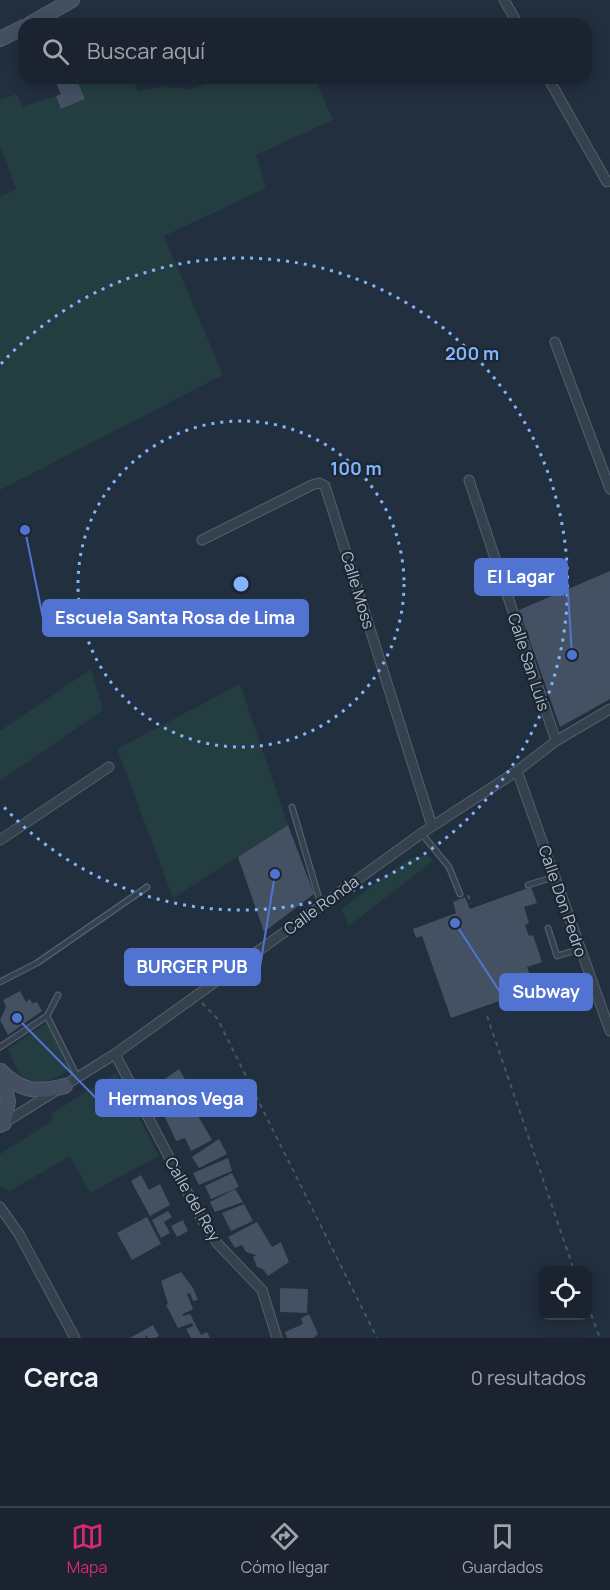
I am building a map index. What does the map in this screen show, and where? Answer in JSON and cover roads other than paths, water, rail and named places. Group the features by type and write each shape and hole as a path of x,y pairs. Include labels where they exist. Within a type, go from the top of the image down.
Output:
{"main road":[{"path":"40,18 72,0"},
{"path":"0,39 18,30"},
{"path":"0,1070 25,1089 44,1092 65,1086"},
{"path":"0,1070 8,1101 2,1124"}],"street":[{"path":"504,0 514,18"},
{"path":"551,84 607,182"},
{"path":"555,342 607,471 610,489"},
{"name":"Calle San Luis","path":"469,480 556,741"},
{"name":"Calle Moss","path":"202,540 312,484 319,483 325,486 432,826"},
{"name":"Calle Ronda","path":"2,1124 115,1054 432,826 516,771 556,741 610,709"},
{"path":"0,840 109,767"},
{"name":"Calle Don Pedro","path":"516,771 610,1031"},
{"name":"Calle del Rey","path":"115,1054 202,1220 217,1243 262,1290 277,1338"},
{"path":"0,1207 19,1234 75,1338"}],"lane":[{"path":"292,807 321,905"},
{"path":"422,833 449,867 460,894"},
{"path":"528,885 554,876"},
{"path":"0,982 37,963 147,888"},
{"path":"548,928 557,956 580,949"},
{"path":"0,1047 47,1016 58,995"},
{"path":"47,1016 78,1079"}],"place":[{"name":"Escuela Santa Rosa de Lima","path":"25,530"},
{"name":"El Lagar","path":"572,655"},
{"name":"BURGER PUB","path":"275,874"},
{"name":"Subway","path":"455,923"},
{"name":"Hermanos Vega","path":"17,1018"}]}
